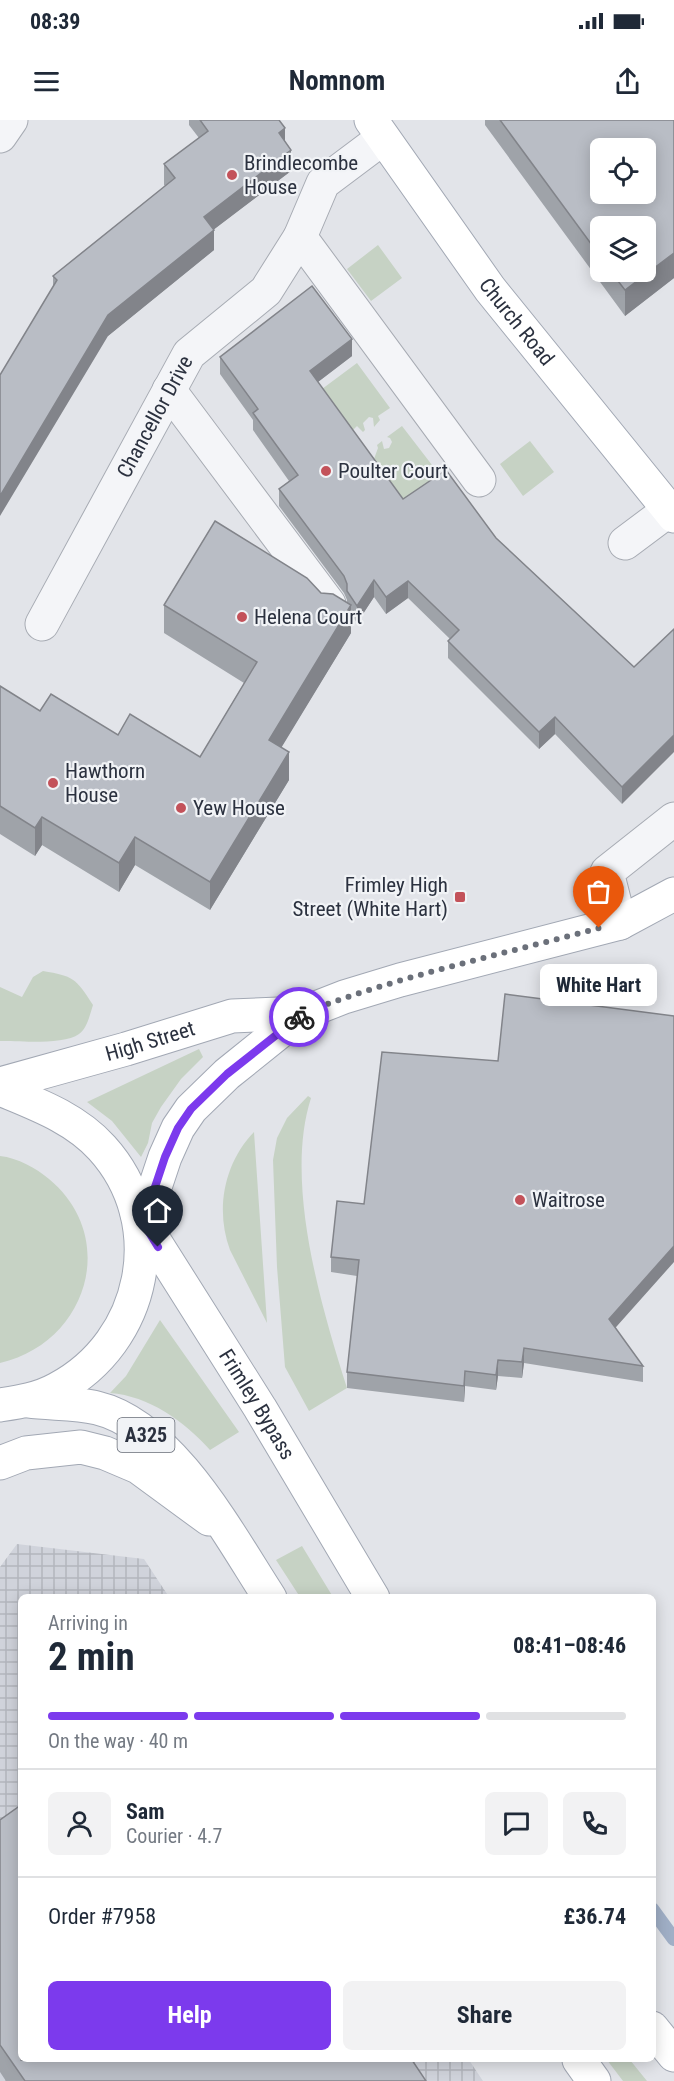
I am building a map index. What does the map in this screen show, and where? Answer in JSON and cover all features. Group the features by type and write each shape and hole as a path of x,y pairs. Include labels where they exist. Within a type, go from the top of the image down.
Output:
{"main road":[{"name":"Church Road","path":"377,129 490,289 672,513"},
{"name":"High Street","path":"620,923 674,894"},
{"name":"High Street","path":"0,1084 126,1049 231,1016 303,1013 400,980 620,923 674,921"},
{"name":"High Street","path":"137,1213 155,1187 178,1128 191,1109 227,1074 303,1013"},
{"path":"0,1089 43,1107 85,1131 102,1148 117,1168 129,1190 137,1213 142,1244 140,1275 132,1305 118,1334 107,1349 84,1372 56,1390 8,1408"},
{"name":"Frimley Bypass","path":"137,1213 260,1408 371,1594"},
{"name":"A325","path":"8,1408 97,1408 130,1422 162,1447 191,1477 267,1594"},
{"path":"0,1463 26,1453 81,1447 105,1453 138,1467 228,1533"},
{"path":"656,2033 674,2055"},
{"path":"580,2062 594,2081"}],"street":[{"path":"0,136 11,120"},
{"name":"Chancellor Drive","path":"42,624 189,354 266,291 300,237 323,183 377,129"},
{"path":"300,237 479,480"},
{"path":"169,390 329,604"},
{"path":"626,543 672,513"},
{"path":"620,923 603,865 674,819"}],"shaded area":[{"path":"17,1544 144,1559 167,1594 18,1594 18,2062 470,2062 483,2081 0,2081 0,1567"}],"green space":[{"path":"378,245 402,278 371,301 347,269"},
{"path":"357,363 390,408 378,416 380,420 374,427 373,418 369,417 363,423 365,430 363,432 357,426 352,431 322,389"},
{"path":"402,426 442,478 407,504 374,459 377,445 382,441 384,449 389,448 392,442 387,437"},
{"path":"530,441 554,472 523,496 500,464"},
{"path":"43,971 68,977 82,989 93,1005 84,1029 79,1034 63,1040 0,1041 0,987 22,997 33,977"},
{"path":"199,1049 203,1057 181,1079 161,1107 152,1123 148,1143 141,1157 112,1121 87,1102"},
{"path":"308,1096 311,1098 304,1131 302,1167 309,1244 327,1320 347,1388 309,1411 285,1367 277,1267 273,1160 277,1138 287,1118"},
{"path":"254,1132 267,1323 230,1250 223,1219 223,1203 229,1172 235,1158"},
{"path":"0,1156 20,1161 38,1171 49,1179 71,1203 84,1230 88,1258 84,1286 72,1312 54,1334 30,1352 0,1363"},
{"path":"160,1320 239,1432 210,1450 189,1429 165,1412 138,1399 110,1393 126,1376"},
{"path":"302,1546 331,1594 298,1594 276,1560"},
{"path":"609,2062 632,2062 647,2081 623,2081"}],"building":[{"path":"200,120 279,120 285,128 279,133 291,150 204,217 214,230 108,315 0,496 0,375 57,280 53,276 175,178 164,164 208,131"},
{"path":"500,120 674,120 674,253 656,267 656,216 590,216 590,242"},
{"path":"619,282 636,282 625,290"},
{"path":"312,286 352,339 310,371 403,499 446,470 496,538 634,667 674,629 674,735 622,787 555,717 539,732 448,641 459,630 408,581 386,597 374,580 357,606 347,591 344,576 279,489 298,475 253,413 258,409 220,357"},
{"path":"215,521 307,578 321,593 333,594 351,605 269,740 289,752 210,882 135,837 119,863 42,817 35,828 0,806 0,686 40,711 51,694 118,735 130,714 200,757 257,662 164,605"},
{"name":"Waitrose","path":"505,994 674,1016 674,1246 609,1319 643,1366 524,1348 522,1362 498,1360 496,1375 465,1371 464,1386 347,1372 359,1260 331,1257 337,1201 364,1204 382,1052 498,1061"},
{"path":"18,1807 18,2062 413,2062 426,2081 25,2081 0,2045 0,1820"}],"waterway":[{"path":"656,1914 674,1939"}],"way so far":[{"path":"299,1017 303,1013 400,980 599,928"}],"place":[{"name":"Brindlecombe House","path":"232,175"},
{"name":"Poulter Court","path":"326,471"},
{"name":"Helena Court","path":"242,617"},
{"name":"Hawthorn House","path":"53,783"},
{"name":"Yew House","path":"181,808"},
{"name":"Frimley High Street (White Hart)","path":"460,897"},
{"name":"White Hart","path":"599,928"},
{"name":"Waitrose","path":"520,1200"}],"route":[{"path":"158,1247 137,1213 155,1187 178,1128 191,1109 227,1074 299,1017"}]}
